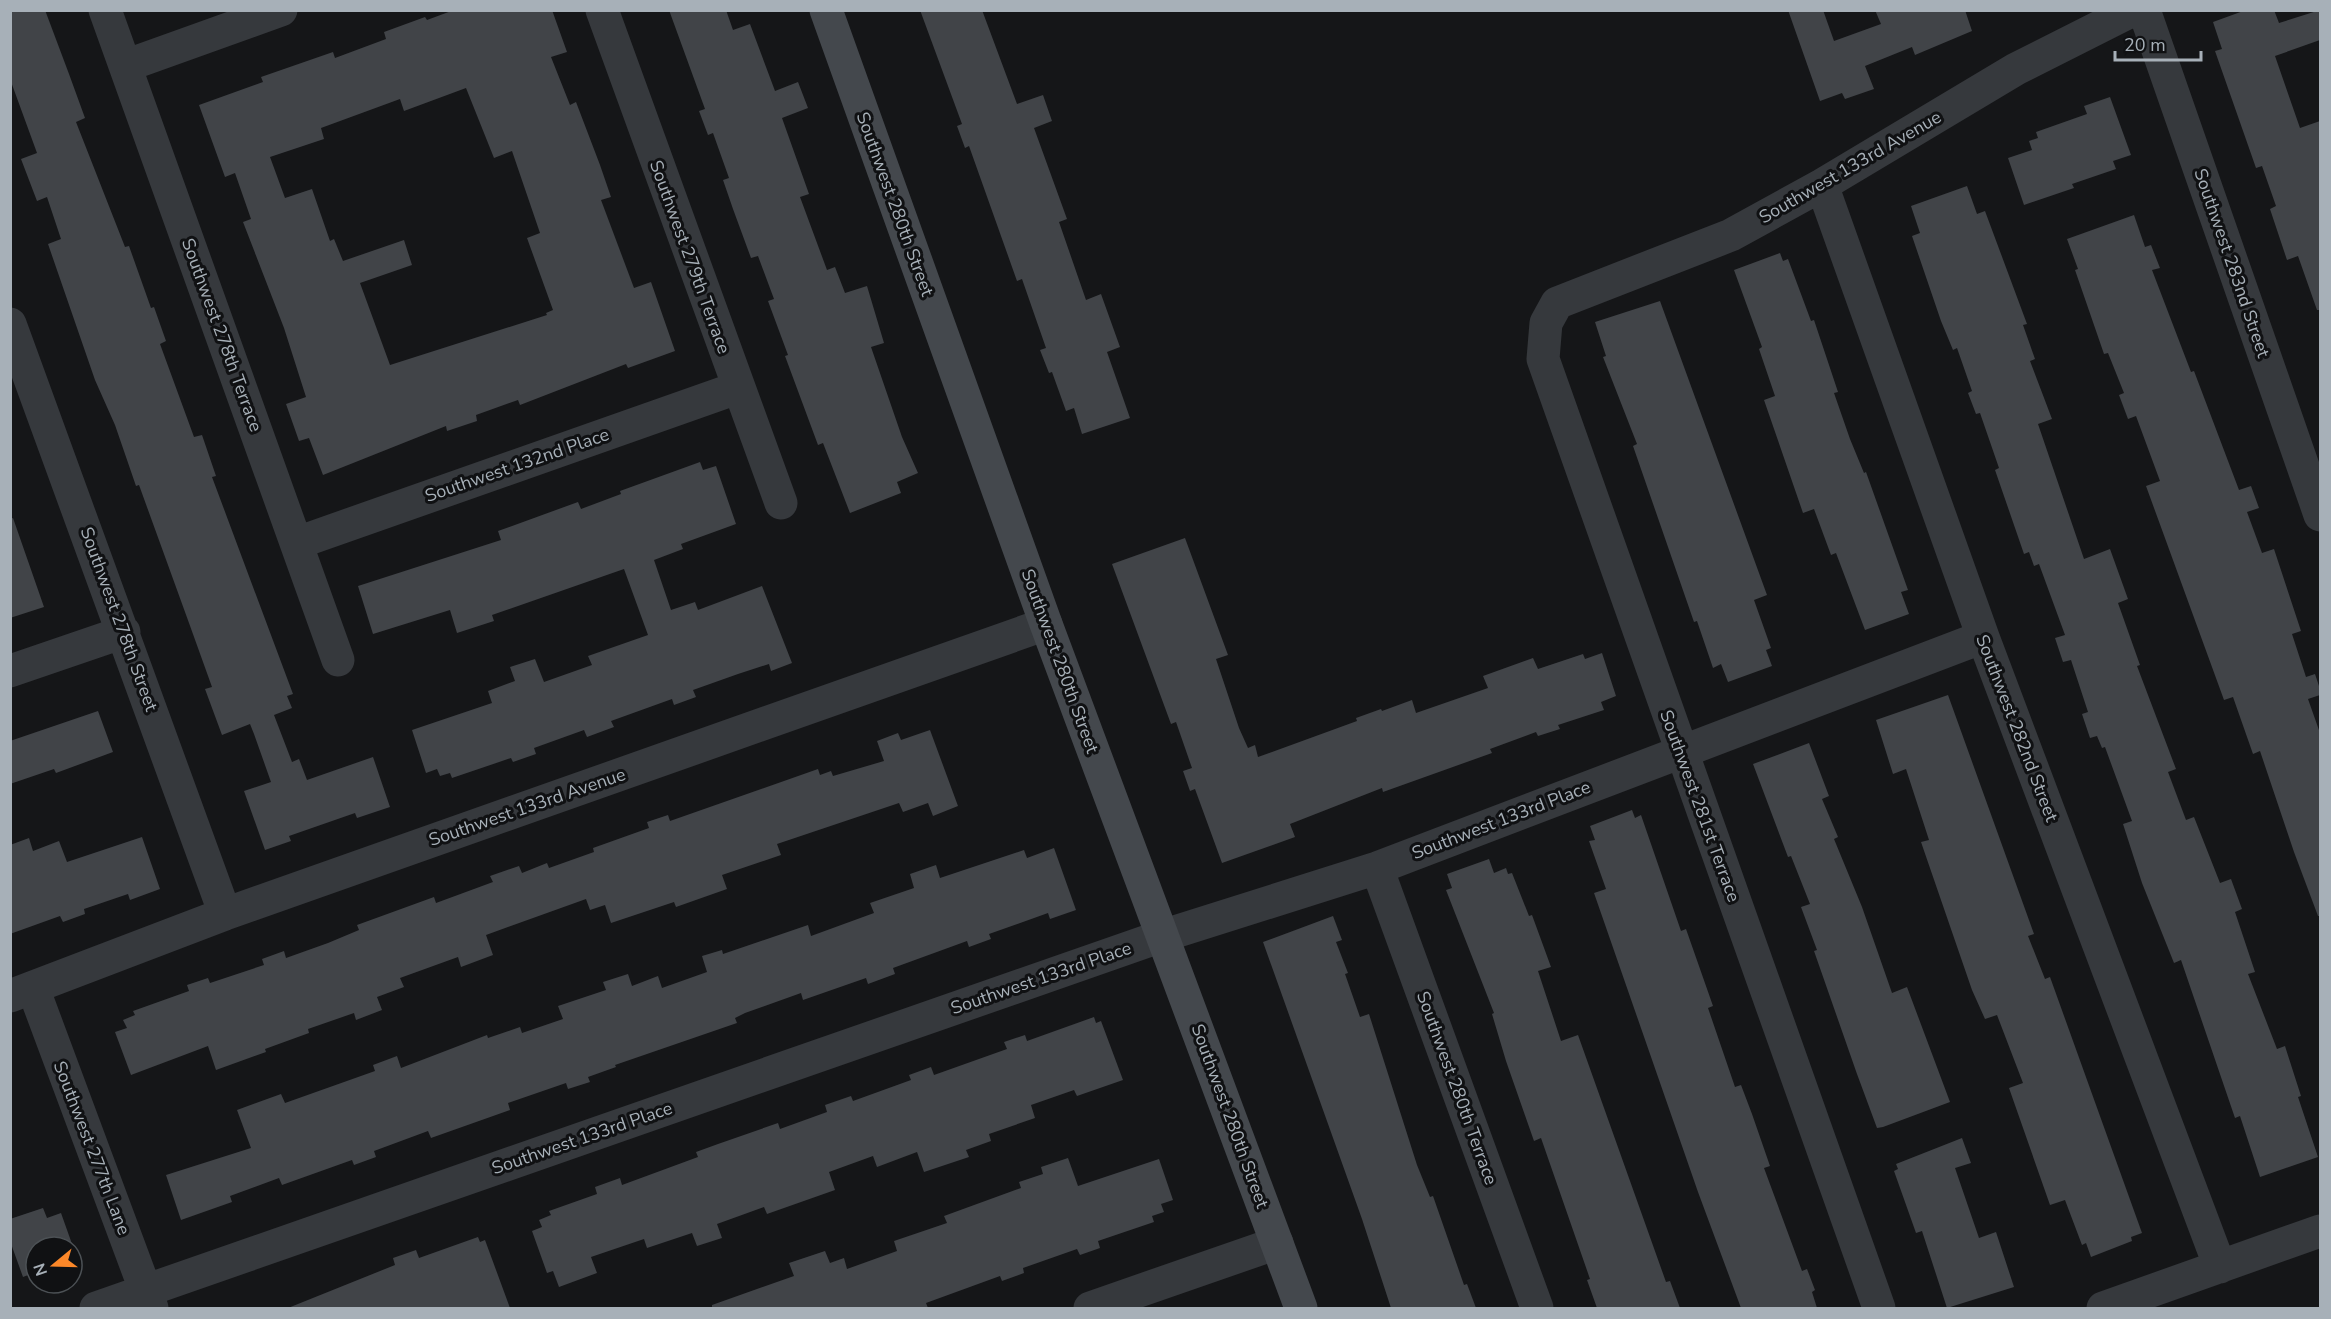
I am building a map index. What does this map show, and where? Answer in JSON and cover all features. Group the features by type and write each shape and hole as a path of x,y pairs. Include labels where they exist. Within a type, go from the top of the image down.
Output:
{"street":[{"name":"Southwest 278th Terrace","path":"105,10 338,660"},
{"path":"125,66 281,10"},
{"name":"Southwest 279th Terrace","path":"602,10 737,388 781,503"},
{"name":"Southwest 280th Street","path":"826,10 1046,624 1301,1308"},
{"name":"Southwest 133rd Avenue","path":"1557,303 1731,235 1822,186 2016,69 2133,10"},
{"name":"Southwest 283nd Street","path":"2144,10 2320,515"},
{"name":"Southwest 282nd Street","path":"1822,186 1983,637 2220,1267"},
{"name":"Southwest 281st Terrace","path":"1557,303 1545,322 1543,359 1879,1308"},
{"name":"Southwest 278th Street","path":"10,324 225,914"},
{"name":"Southwest 132nd Place","path":"297,543 737,388"},
{"name":"Southwest 133rd Avenue","path":"22,992 225,914 1046,624"},
{"path":"10,671 124,632"},
{"name":"Southwest 133rd Place","path":"96,1308 149,1300 1162,936 1377,868 1983,637"},
{"name":"Southwest 280th Terrace","path":"1377,868 1537,1308"},
{"name":"Southwest 277th Lane","path":"22,992 149,1300"},
{"path":"2103,1308 2320,1231"},
{"path":"1090,1308 1277,1243"}],"building":[{"path":"10,10 45,10 69,74 85,118 76,122 125,247 129,246 151,308 154,307 166,341 160,344 194,437 202,435 216,476 212,477 293,694 287,696 292,708 274,715 292,762 299,759 307,780 373,757 390,807 357,818 355,813 289,836 291,841 265,850 244,791 271,782 250,724 222,735 205,689 212,687 139,485 136,486 115,425 95,380 48,244 61,239 47,197 37,201 21,159 37,153 10,79"},
{"path":"454,10 552,10 567,52 551,57 570,105 576,102 600,165 611,197 601,200 634,288 651,282 675,351 628,368 626,364 520,405 518,400 476,415 477,421 447,431 446,426 323,475 309,438 299,441 286,404 306,397 284,328 243,222 251,219 235,173 225,177 199,105 263,82 261,77 333,52 335,58 386,39 384,32 425,17 427,20","holes":["466,88 494,158 512,151 540,233 527,238 553,310 546,313 547,315 390,365 360,283 412,265 404,240 343,261 334,239 330,241 312,189 285,198 270,157 324,139 321,128 400,99 404,111"]},
{"path":"669,10 726,10 733,30 750,24 775,91 798,82 808,108 782,118 809,194 800,197 827,270 835,267 845,293 867,286 884,343 871,347 902,437 918,473 897,482 901,493 850,513 823,443 818,445 785,356 788,355 768,301 774,299 758,256 751,258 733,209 723,180 729,178 713,133 708,135 699,111 705,109"},
{"path":"920,10 982,10 1017,104 1043,95 1052,121 1034,128 1067,219 1059,222 1086,300 1101,294 1120,347 1107,352 1130,418 1082,434 1074,408 1066,411 1052,372 1049,373 1040,350 1046,348 1022,279 1017,281 969,146 965,148 957,126 962,124"},
{"path":"1788,10 1823,10 1834,41 1881,24 1875,10 1965,10 1972,31 1915,55 1912,47 1865,66 1874,89 1845,99 1842,93 1820,101"},
{"path":"2246,10 2274,10 2279,23 2320,10 2320,40 2275,56 2300,128 2320,121 2320,310 2317,310 2298,256 2287,260 2270,209 2276,206 2262,166 2256,168 2215,51 2222,49 2213,22"},
{"path":"2110,97 2131,155 2113,161 2116,169 2072,184 2074,188 2024,205 2008,158 2032,150 2029,141 2038,138 2036,132 2087,114 2084,106"},
{"path":"1967,186 1977,214 1985,211 2027,324 2023,325 2035,359 2030,361 2052,419 2038,424 2084,559 2110,549 2128,599 2118,603 2140,665 2137,666 2176,769 2168,772 2186,820 2194,817 2220,883 2231,879 2242,909 2235,912 2255,972 2248,974 2277,1049 2285,1046 2301,1096 2298,1097 2318,1157 2260,1177 2240,1116 2235,1118 2181,960 2174,963 2142,883 2123,824 2132,821 2105,747 2102,748 2097,736 2090,738 2082,714 2088,712 2071,660 2063,662 2055,638 2065,635 2039,564 2034,566 2029,552 2024,554 1995,470 1999,468 1980,413 1976,414 1968,393 1972,391 1957,348 1953,350 1941,321 1912,236 1920,233 1911,206"},
{"path":"2134,215 2145,247 2151,245 2160,268 2152,270 2191,372 2194,371 2239,490 2251,486 2259,508 2247,512 2262,553 2274,549 2301,631 2292,634 2306,677 2315,674 2320,689 2320,695 2308,699 2320,733 2320,916 2318,916 2294,852 2260,751 2253,754 2233,697 2224,700 2146,486 2160,481 2136,416 2128,419 2119,395 2124,393 2108,353 2104,354 2075,270 2078,269 2067,239"},
{"path":"1780,253 1783,261 1788,259 1811,321 1814,320 1838,392 1834,393 1850,439 1864,473 1866,472 1908,590 1901,592 1909,614 1865,630 1836,553 1831,555 1814,509 1803,513 1764,400 1775,396 1759,349 1762,347 1734,270"},
{"path":"1660,301 1767,595 1754,600 1771,648 1766,650 1772,666 1728,682 1721,664 1713,668 1697,621 1694,622 1633,446 1637,444 1603,357 1606,356 1595,322"},
{"path":"700,462 703,470 716,466 736,524 681,544 683,549 654,560 671,610 695,602 698,610 762,586 792,663 771,671 769,664 738,674 693,690 696,697 674,705 672,699 611,721 614,727 587,737 584,730 534,748 536,754 513,762 511,758 452,778 450,773 440,776 437,769 426,773 412,730 492,703 488,691 515,681 510,667 535,659 544,682 592,665 588,656 648,635 624,569 492,615 494,621 457,633 450,610 373,634 358,586 501,540 498,531 578,502 581,509 621,494 620,491"},
{"path":"13,518 44,607 10,618 10,519"},
{"path":"1185,538 1228,655 1216,659 1239,728 1248,748 1255,745 1258,757 1357,721 1356,718 1381,709 1382,711 1412,700 1416,713 1488,688 1483,676 1533,658 1538,669 1583,654 1585,659 1602,653 1616,696 1601,702 1604,710 1558,725 1560,729 1538,736 1536,732 1490,749 1492,753 1383,792 1382,788 1290,824 1295,837 1222,863 1195,789 1190,791 1183,771 1192,768 1176,722 1171,724 1112,564"},
{"path":"1948,695 2034,934 2028,936 2045,979 2050,977 2142,1233 2131,1237 2132,1241 2091,1257 2086,1243 2082,1245 2065,1200 2050,1205 2009,1088 2023,1083 1997,1015 1985,1019 1972,990 1921,842 1929,840 1906,769 1893,774 1876,720"},
{"path":"98,711 113,752 56,773 54,769 10,784 10,741"},
{"path":"930,730 958,806 933,816 928,803 903,812 899,803 777,844 781,855 722,875 727,889 676,907 674,902 611,923 605,905 590,910 586,899 486,935 493,955 461,967 458,957 400,978 404,987 377,997 382,1010 356,1020 354,1013 308,1029 309,1033 216,1070 208,1046 131,1075 115,1032 127,1028 123,1020 135,1015 133,1011 189,991 187,985 208,978 210,983 264,965 262,959 284,951 286,958 328,943 359,930 357,925 434,897 436,903 493,882 490,876 519,866 522,873 547,863 549,868 594,852 593,848 649,828 647,822 668,815 670,821 818,769 820,775 831,771 833,776 884,761 877,741 898,733 901,740"},
{"path":"1809,743 1829,796 1822,799 1838,837 1834,839 1862,907 1892,993 1907,987 1950,1102 1883,1127 1877,1128 1857,1074 1801,907 1810,904 1791,856 1788,857 1753,764"},
{"path":"1632,810 1635,818 1641,815 1681,931 1686,929 1713,1006 1708,1008 1735,1087 1741,1085 1752,1114 1770,1166 1764,1168 1802,1271 1807,1269 1815,1290 1812,1292 1817,1308 1741,1308 1698,1192 1594,893 1606,889 1589,841 1595,840 1590,826"},
{"path":"142,837 160,889 130,900 128,894 84,909 85,914 63,922 60,916 10,934 10,845 29,838 33,851 59,841 67,862"},
{"path":"1054,848 1076,910 1050,919 1048,913 989,934 991,939 969,947 967,941 893,968 895,974 868,984 866,978 803,1000 801,993 745,1013 735,1018 737,1023 615,1065 616,1067 588,1077 590,1082 568,1089 566,1083 508,1103 510,1110 431,1138 428,1131 374,1151 376,1157 354,1165 352,1160 282,1185 279,1178 230,1196 232,1202 181,1220 166,1175 251,1148 237,1110 281,1094 285,1103 375,1071 373,1065 397,1056 401,1068 487,1035 488,1038 520,1027 522,1033 563,1019 558,1006 606,990 603,982 628,974 632,986 658,976 662,988 707,972 702,956 722,950 723,954 808,925 811,936 874,913 870,903 914,888 910,874 936,865 940,878 1024,850 1027,858"},
{"path":"1489,859 1494,873 1506,868 1508,874 1512,873 1529,916 1532,915 1551,967 1538,971 1561,1041 1578,1035 1666,1282 1670,1281 1680,1308 1597,1308 1587,1280 1590,1279 1541,1138 1534,1141 1506,1061 1492,1014 1494,1013 1446,890 1452,888 1447,874"},
{"path":"1333,916 1342,940 1336,942 1348,973 1345,974 1360,1017 1369,1014 1417,1165 1430,1197 1433,1196 1464,1285 1467,1284 1476,1308 1391,1308 1362,1219 1263,942"},
{"path":"1094,1017 1096,1023 1101,1021 1123,1080 1077,1096 1074,1090 1031,1105 1035,1118 989,1134 991,1141 966,1150 969,1157 924,1172 917,1152 877,1167 873,1156 829,1172 835,1190 767,1214 764,1207 717,1224 722,1238 697,1246 692,1233 647,1248 644,1239 591,1257 597,1273 559,1287 553,1271 547,1273 532,1231 542,1227 539,1220 551,1215 549,1211 597,1194 595,1187 620,1178 622,1185 698,1157 696,1152 718,1144 778,1123 780,1129 827,1112 825,1105 851,1096 853,1101 911,1080 909,1075 931,1067 934,1075 1007,1049 1004,1042 1025,1035 1027,1041"},
{"path":"1962,1138 1971,1163 1955,1168 1979,1238 1996,1232 2014,1287 1947,1308 1922,1231 1916,1233 1894,1171 1898,1169 1896,1164"},
{"path":"1068,1158 1078,1186 1159,1159 1173,1200 1161,1204 1164,1212 1152,1216 1154,1222 1098,1241 1100,1248 1080,1255 1077,1249 1023,1268 1024,1273 1002,1281 1000,1276 926,1303 928,1308 712,1308 712,1305 794,1276 789,1263 825,1251 830,1263 844,1258 847,1269 897,1251 894,1241 947,1223 944,1216 1021,1188 1019,1182 1043,1174 1041,1167"},
{"path":"43,1208 47,1218 61,1213 69,1235 24,1235 23,1277 10,1241 10,1219"},
{"path":"478,1237 480,1242 485,1240 510,1308 288,1308 395,1265 393,1258 416,1250 419,1258"}]}
